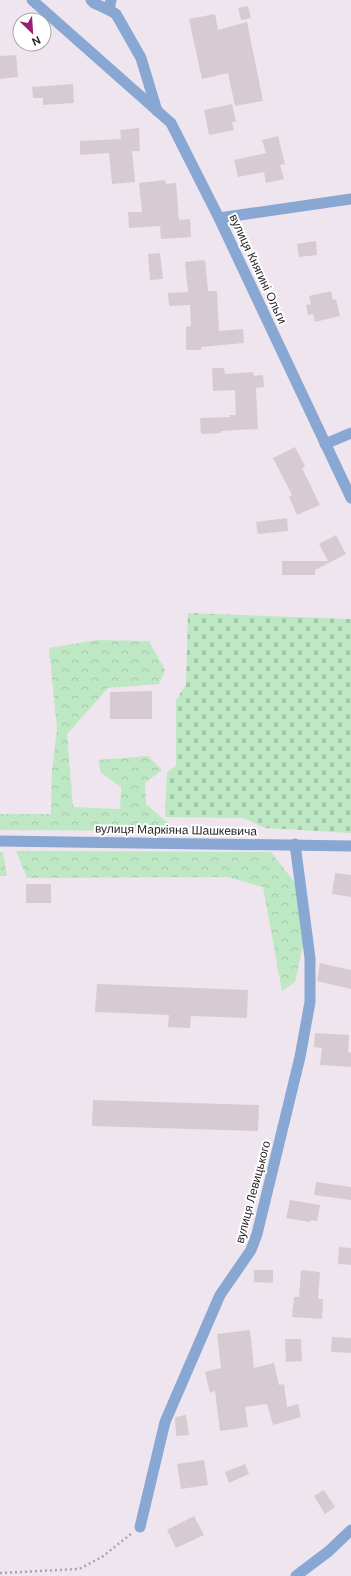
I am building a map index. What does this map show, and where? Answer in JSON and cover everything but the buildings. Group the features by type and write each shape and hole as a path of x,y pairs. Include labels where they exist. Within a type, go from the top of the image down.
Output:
{"street":[{"name":"вулиця Княгині Ольги","path":"32,0 171,123 219,218 325,444 347,478 351,498"},
{"path":"91,0 94,3 110,5 116,14 141,58 157,111"},
{"path":"219,218 351,199"},
{"path":"325,444 351,433"},
{"name":"вулиця Маркіяна Шашкевича","path":"0,841 295,844 351,846"},
{"name":"вулиця Левицького","path":"140,1527 165,1422 220,1295 251,1250 259,1226 300,1057 310,1002 310,958 295,844"},
{"path":"296,1576 329,1551 351,1530"}],"path":[{"path":"0,1573 79,1569 102,1557 140,1527"}],"green space":[{"path":"188,613 351,619 351,833 265,828 244,818 165,817 167,772 176,766 176,700 186,685"},
{"path":"97,640 149,641 165,670 159,684 108,688 67,734 73,807 120,809 121,787 101,773 98,760 148,756 162,770 145,783 146,804 173,827 172,831 0,830 0,814 51,814 52,770 57,729 49,648"},
{"path":"16,851 271,852 295,883 303,945 295,982 282,991 263,887 228,877 27,878"},
{"path":"0,852 3,852 7,876 0,876"}]}
